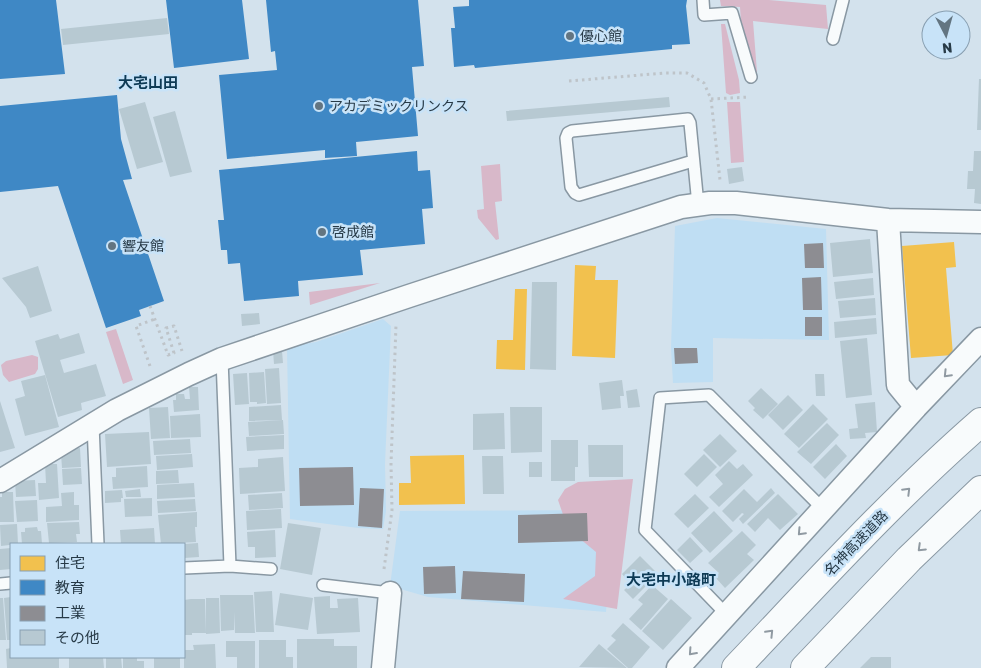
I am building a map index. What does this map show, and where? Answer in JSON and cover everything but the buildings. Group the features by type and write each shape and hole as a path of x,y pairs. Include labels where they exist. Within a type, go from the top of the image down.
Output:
{"highway":[{"name":"名神高速道路","path":"736,668 874,524 945,453 981,422"},
{"path":"805,668 910,559 981,490"}],"street":[{"path":"0,481 117,410 222,359 681,207 710,203 736,203 888,220 981,222"},
{"path":"888,220 898,386 916,407"},
{"path":"678,668 916,407 981,339"},
{"path":"383,668 386,593"}],"lane":[{"path":"703,0 704,15 732,13 751,77"},
{"path":"833,39 843,0"},
{"path":"693,161 579,195 571,187 566,138 568,133 572,131 687,119 690,123 698,205"},
{"path":"222,359 230,566"},
{"path":"726,614 645,530 660,398 709,395 823,509"},
{"path":"93,425 98,543"},
{"path":"185,568 230,566 272,569"},
{"path":"323,585 386,593"}],"path":[{"path":"711,99 752,97"},
{"path":"386,593 392,510 391,464 397,300"},
{"path":"150,306 168,355 174,353 166,328 174,326 184,357"},
{"path":"152,369 136,326 155,319"}],"shaded area":[{"path":"720,0 769,0 826,5 828,29 753,21 757,72 755,73 741,22 740,7 721,6"},
{"path":"721,24 725,24 739,80 740,93 730,95 726,93"},
{"path":"727,102 740,102 744,162 731,163"},
{"path":"500,164 502,201 495,202 499,239 496,240 478,218 477,210 484,209 481,166"},
{"path":"717,218 826,229 829,340 713,338 713,382 673,383 671,348 675,226"},
{"path":"380,283 310,305 309,292"},
{"path":"383,319 391,326 385,464 386,511 383,529 358,528 290,519 287,347 316,342"},
{"path":"116,329 133,380 123,384 106,332"},
{"path":"32,355 38,357 38,369 35,374 9,382 3,375 1,365 6,361"},
{"path":"633,479 617,609 563,599 595,576 596,552 568,529 558,500 565,489 578,482"},
{"path":"614,510 606,612 428,597 390,586 400,511"}],"place":[{"name":"優心館","path":"570,36"},
{"name":"アカデミックリンクス","path":"319,106"},
{"name":"啓成館","path":"322,232"},
{"name":"響友館","path":"112,246"}],"district":[{"name":"大宅山田","path":"148,83"},
{"name":"大宅中小路町","path":"671,580"}]}
